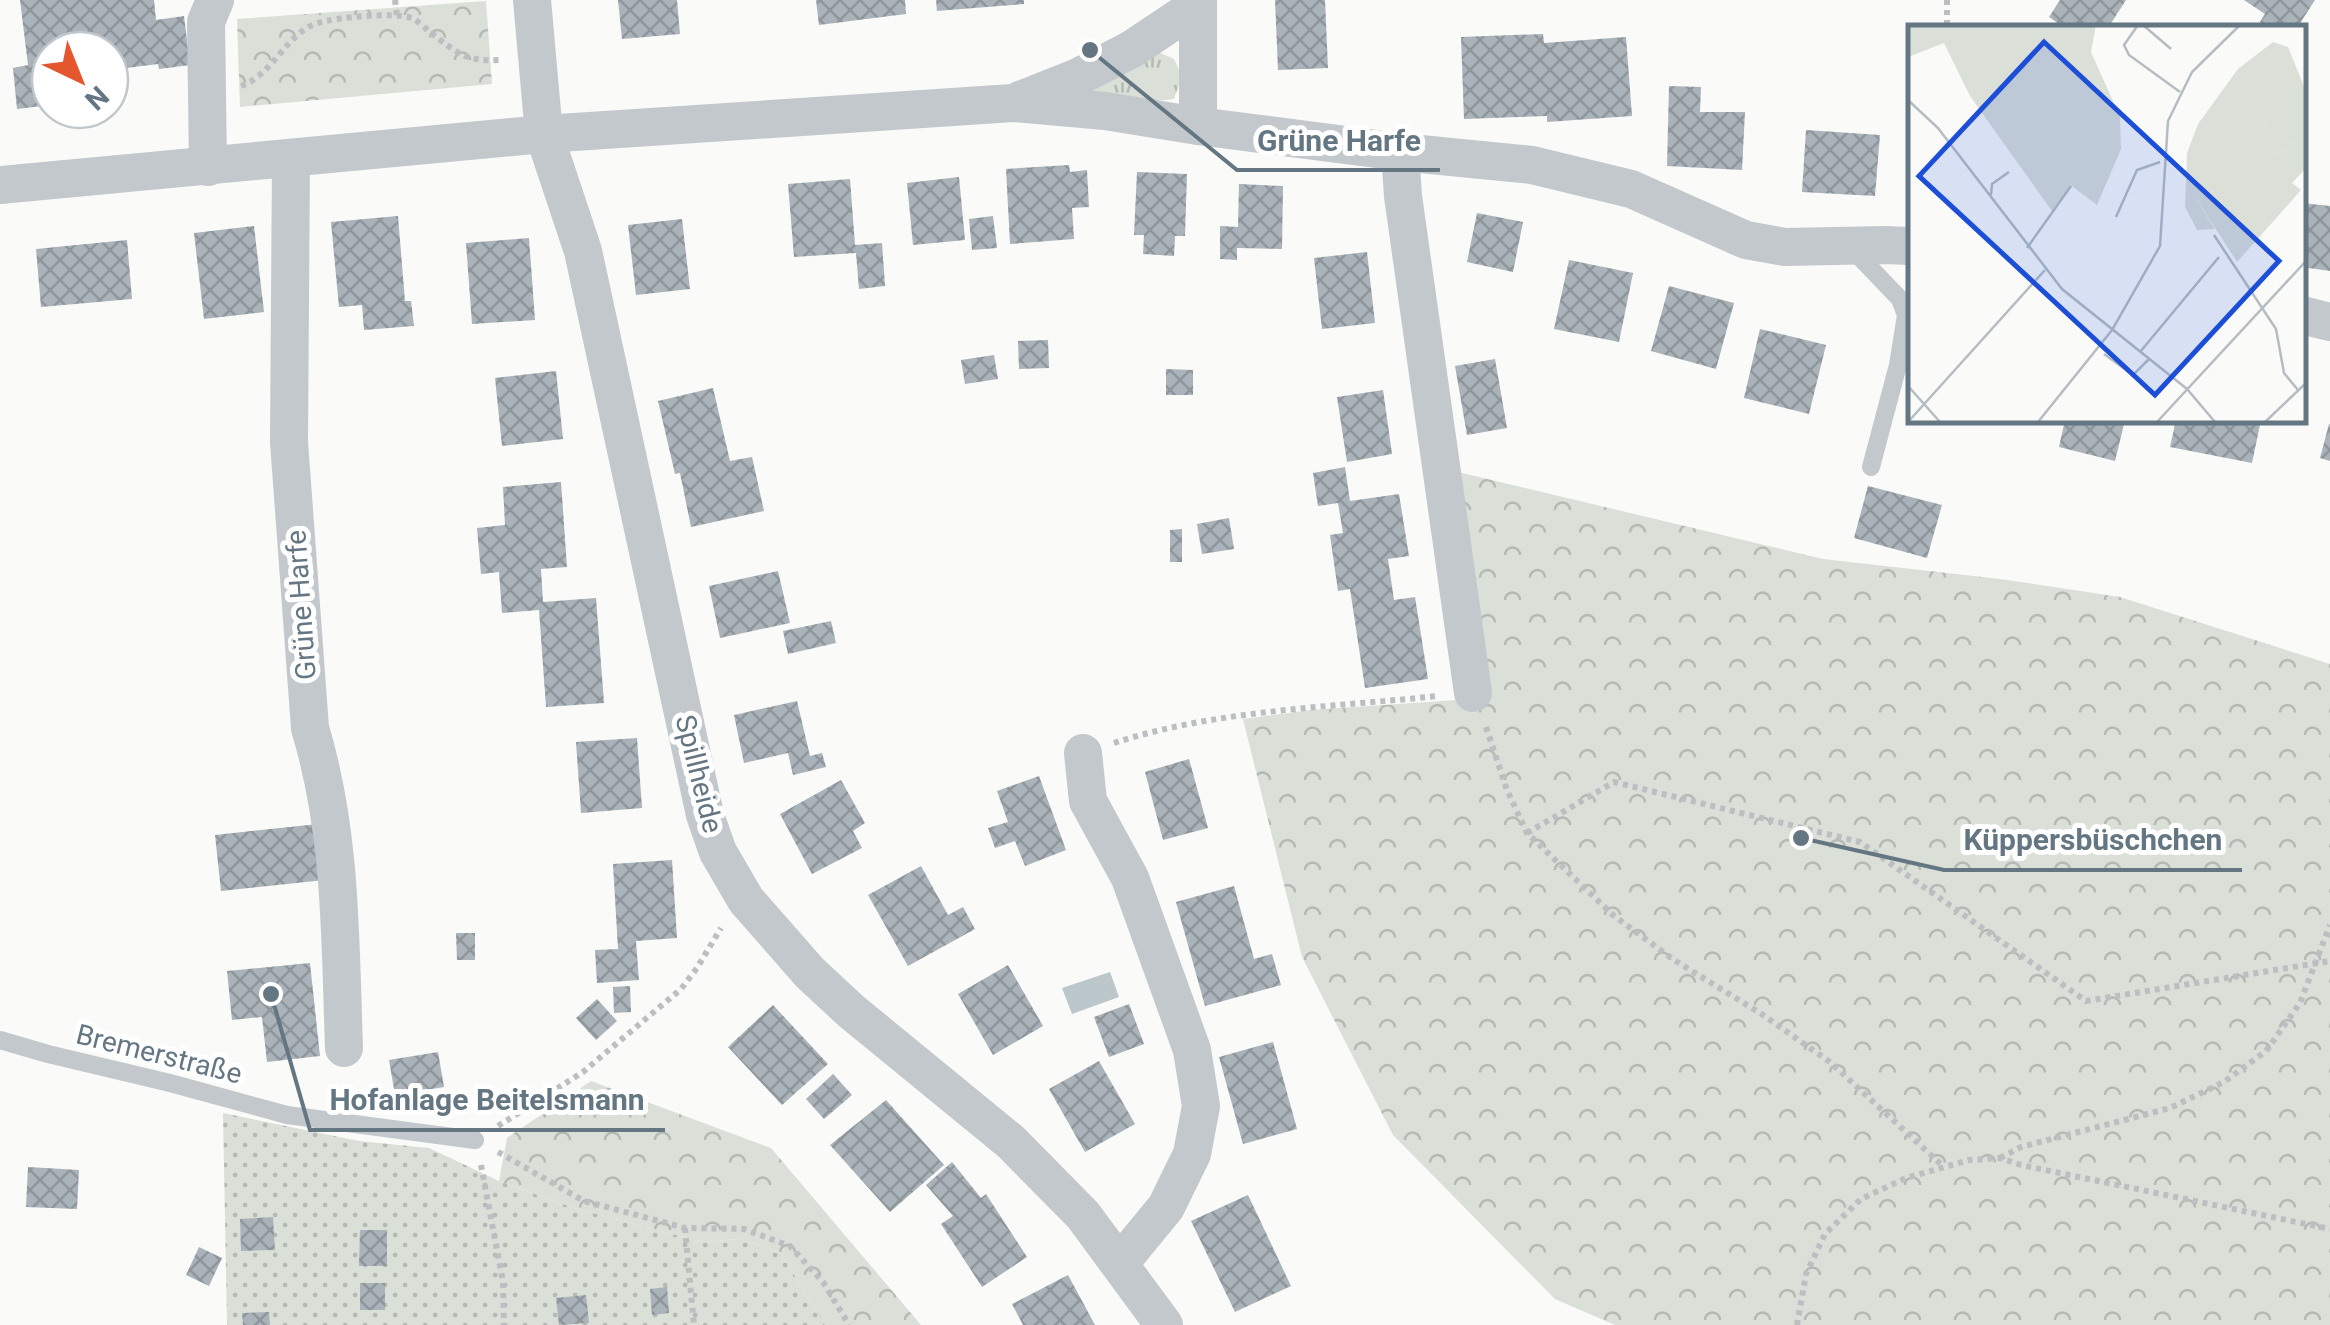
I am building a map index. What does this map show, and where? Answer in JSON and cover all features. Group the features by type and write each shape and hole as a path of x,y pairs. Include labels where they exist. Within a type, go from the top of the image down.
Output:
{"street":[{"path":"208,167 206,22 215,0"},
{"name":"Spillheide","path":"532,0 544,134 583,251 706,815 718,852 746,900 810,972 851,1011 1011,1142 1083,1215 1164,1325"},
{"path":"1013,103 1132,50 1198,2"},
{"path":"1198,2 1198,126"},
{"path":"0,185 544,134 1013,103 1532,165 1631,189 1746,240 1785,247 1881,246"},
{"path":"1400,152 1473,692"},
{"name":"Grüne Harfe","path":"291,159 290,442 310,728 333,824 344,1048"},
{"path":"2305,316 2330,322"},
{"path":"1083,753 1088,801 1130,878 1192,1050 1201,1106 1192,1154 1166,1207 1120,1262"}],"lane":[{"path":"1871,466 1898,365 1906,315 1881,246"},
{"name":"Bremerstraße","path":"0,1040 287,1115 476,1140"}],"path":[{"path":"395,0 397,17"},
{"path":"1946,0 1947,25"},
{"path":"244,85 260,76 305,29 317,23 379,15 413,18 458,55 496,60"},
{"path":"1083,753 1133,736 1224,718 1473,692 1507,790 1527,833 1613,915 1674,960 1830,1062 1943,1166"},
{"path":"1527,833 1614,782 1860,842 2086,1002 2330,961"},
{"path":"476,1140 583,1072 681,989 722,926 746,900"},
{"path":"2000,1158 2022,1147 2170,1108 2224,1082 2266,1052 2300,1003 2330,925"},
{"path":"476,1140 584,1200 684,1228 744,1229 790,1246 823,1282 848,1325"},
{"path":"476,1140 503,1282 504,1325"},
{"path":"1797,1325 1806,1274 1825,1234 1862,1199 1906,1178 1970,1160 2000,1158 2330,1229"},
{"path":"684,1228 694,1325"}],"green space":[{"path":"486,1 492,84 240,107 237,19"},
{"path":"1154,50 1174,59 1182,76 1174,99 1144,102 1085,92"},
{"path":"1454,471 1823,559 2120,597 2330,664 2330,1325 1615,1325 1555,1299 1393,1135 1302,957 1243,719 1311,710 1471,699"},
{"path":"591,1081 771,1148 921,1325 825,1325 780,1252 739,1239 702,1242 574,1208 499,1181 507,1138"},
{"path":"223,1113 359,1141 429,1148 499,1181 574,1208 702,1242 739,1239 780,1252 825,1325 227,1325"}],"shaded area":[{"path":"1110,972 1119,997 1072,1014 1062,988"}],"building":[{"path":"20,0 154,0 156,20 184,16 190,65 130,68 130,30 30,30 30,107 17,109 13,68 28,65"},
{"path":"618,0 677,0 680,34 622,39"},
{"path":"816,0 905,0 906,14 819,25"},
{"path":"936,0 1024,0 1024,4 937,11"},
{"path":"1275,0 1325,0 1328,68 1278,70"},
{"path":"2060,0 2126,0 2110,25 2061,25 2049,17"},
{"path":"2244,0 2315,0 2299,25 2258,25 2265,14"},
{"path":"1543,34 1544,43 1626,37 1632,116 1547,122 1547,116 1464,119 1461,37"},
{"path":"1669,86 1701,87 1700,112 1745,112 1742,170 1667,166"},
{"path":"1806,130 1880,135 1875,196 1802,192"},
{"path":"1069,165 1070,172 1087,170 1089,207 1072,208 1074,239 1010,244 1006,169"},
{"path":"1137,172 1187,174 1185,236 1175,236 1174,256 1143,254 1144,235 1134,235"},
{"path":"959,177 965,240 913,245 907,183"},
{"path":"850,179 855,245 882,243 885,286 859,289 856,253 794,257 788,184"},
{"path":"1239,184 1283,186 1282,249 1237,248 1237,260 1220,259 1220,226 1238,227"},
{"path":"2305,203 2330,206 2330,271 2305,267"},
{"path":"1477,213 1523,222 1513,272 1467,262"},
{"path":"398,216 405,301 411,301 414,326 364,330 362,305 339,307 331,222"},
{"path":"993,216 997,248 972,250 969,219"},
{"path":"682,219 690,289 636,295 628,225"},
{"path":"254,226 264,312 204,319 194,233"},
{"path":"529,238 535,320 472,324 466,243"},
{"path":"127,240 132,299 41,307 36,249"},
{"path":"1367,252 1375,323 1322,329 1314,258"},
{"path":"1569,260 1633,273 1619,342 1554,329"},
{"path":"1669,286 1734,303 1716,369 1651,351"},
{"path":"1760,329 1826,345 1809,414 1744,398"},
{"path":"1048,340 1049,368 1019,369 1018,341"},
{"path":"994,355 998,379 965,384 961,360"},
{"path":"1495,359 1507,428 1467,435 1455,366"},
{"path":"1166,369 1193,370 1193,395 1166,395"},
{"path":"556,371 563,439 502,446 495,378"},
{"path":"713,388 730,461 752,457 764,511 691,527 680,473 675,474 658,401"},
{"path":"1383,390 1392,454 1347,462 1337,397"},
{"path":"2065,422 2125,422 2115,461 2059,447"},
{"path":"2176,422 2261,422 2252,463 2170,447"},
{"path":"2330,424 2330,461 2320,458"},
{"path":"1345,467 1350,501 1399,494 1409,556 1388,559 1394,600 1415,597 1428,679 1365,688 1350,589 1338,591 1330,535 1343,533 1338,503 1318,506 1313,473"},
{"path":"561,482 567,567 541,569 543,602 596,598 604,703 546,707 539,610 502,613 499,572 481,574 477,528 505,525 503,487"},
{"path":"1868,486 1942,505 1927,558 1854,538"},
{"path":"1229,518 1234,549 1202,554 1197,524"},
{"path":"1182,529 1182,562 1170,562 1170,530"},
{"path":"778,571 790,623 720,638 709,586"},
{"path":"831,621 836,643 788,654 783,631"},
{"path":"797,701 810,756 822,753 826,767 793,775 788,753 744,763 734,715"},
{"path":"637,738 642,808 581,813 576,742"},
{"path":"1189,759 1208,828 1163,840 1145,772"},
{"path":"1039,776 1066,850 1025,866 1015,841 995,848 988,828 1008,822 997,791"},
{"path":"841,780 865,823 853,831 862,848 812,874 780,814"},
{"path":"318,824 324,880 221,891 215,835"},
{"path":"672,860 677,938 636,941 639,980 597,983 595,950 618,949 613,864"},
{"path":"921,866 948,915 963,907 975,929 908,966 868,895"},
{"path":"1234,886 1254,959 1272,954 1281,985 1205,1006 1176,902"},
{"path":"456,933 475,933 475,960 457,960"},
{"path":"310,963 320,1056 267,1062 262,1017 232,1020 227,971"},
{"path":"1008,965 1043,1026 993,1055 958,994"},
{"path":"630,986 631,1012 614,1013 613,987"},
{"path":"597,999 617,1021 596,1040 576,1018"},
{"path":"1129,1004 1144,1044 1109,1057 1094,1017"},
{"path":"773,1005 828,1064 782,1105 728,1047"},
{"path":"1273,1042 1297,1129 1243,1144 1219,1057"},
{"path":"438,1052 444,1087 395,1095 389,1060"},
{"path":"1099,1061 1135,1124 1085,1152 1049,1089"},
{"path":"833,1074 852,1095 824,1119 806,1099"},
{"path":"886,1100 944,1165 890,1212 830,1145"},
{"path":"952,1162 981,1198 986,1194 1027,1257 982,1287 941,1224 953,1216 926,1185"},
{"path":"28,1167 79,1170 77,1209 26,1207"},
{"path":"1248,1195 1291,1286 1235,1312 1191,1221"},
{"path":"273,1217 275,1250 241,1251 240,1219"},
{"path":"360,1230 387,1230 387,1266 359,1266"},
{"path":"199,1247 222,1258 209,1286 186,1275"},
{"path":"1068,1275 1095,1325 1023,1325 1012,1304"},
{"path":"360,1283 385,1283 385,1310 360,1310"},
{"path":"667,1287 669,1313 652,1315 650,1289"},
{"path":"586,1295 589,1323 559,1325 556,1298"},
{"path":"269,1312 270,1325 243,1325 242,1313"}],"place":[{"name":"Grüne Harfe","path":"1090,50"},
{"name":"Küppersbüschchen","path":"1801,838"},
{"name":"Hofanlage Beitelsmann","path":"271,994"}]}
